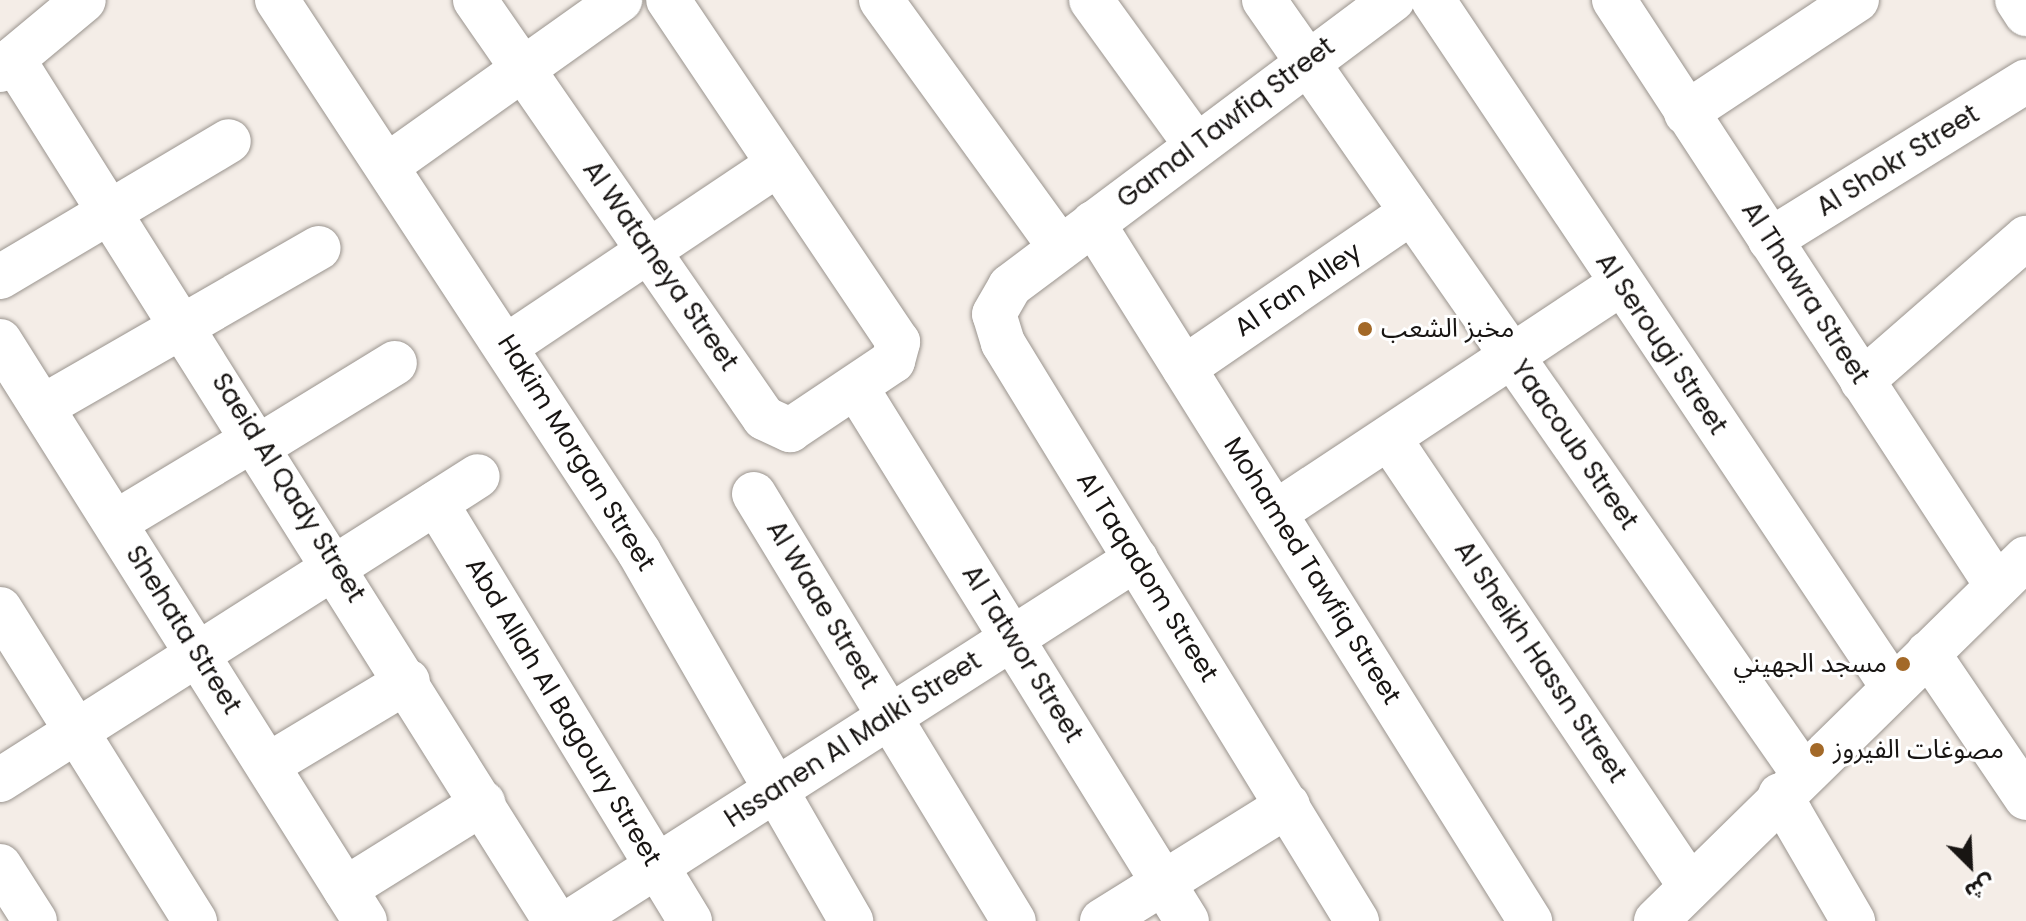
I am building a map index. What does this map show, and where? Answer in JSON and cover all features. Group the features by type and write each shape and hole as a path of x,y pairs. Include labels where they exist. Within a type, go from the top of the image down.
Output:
{"street":[{"name":"Hakim Morgan Street","path":"277,0 508,345 778,788 851,921"},
{"name":"Al Wataneya Street","path":"475,0 771,424 790,430 870,378"},
{"path":"388,165 620,0"},
{"path":"668,0 898,342 870,378"},
{"name":"Mohamed Tawfiq Street","path":"881,0 1184,368 1530,921"},
{"path":"1091,0 1196,145"},
{"name":"Yaacoub Street","path":"1264,0 1512,356 1791,783 1853,921"},
{"name":"Gamal Tawfiq Street","path":"1076,235 1393,0"},
{"name":"Al Serougi Street","path":"1433,0 1620,284 1892,686"},
{"name":"Al Thawra Street","path":"1614,0 1862,381 2012,572"},
{"path":"1686,113 1857,0"},
{"path":"2017,0 2026,14"},
{"path":"6,65 81,1"},
{"name":"Saeid Al Qady Street","path":"6,65 111,211 185,326 338,566 555,921"},
{"name":"Al Shokr Street","path":"1770,240 2026,81"},
{"path":"0,277 229,141"},
{"path":"508,345 778,164"},
{"name":"Al Fan Alley","path":"1184,368 1412,212"},
{"name":"Al Taqadom Street","path":"1076,235 997,299 996,329 1357,921"},
{"path":"1862,381 2026,238"},
{"path":"42,407 318,248"},
{"path":"1276,512 1620,284"},
{"name":"Shehata Street","path":"0,341 355,905"},
{"path":"116,522 395,363"},
{"name":"Al Tatwor Street","path":"870,378 1012,639 1187,921"},
{"name":"Al Sheikh Hassn Street","path":"1389,438 1690,886"},
{"path":"0,780 478,476"},
{"name":"Al Waae Street","path":"754,494 1014,921"},
{"name":"Abd Allah Al Bagoury Street","path":"436,503 690,921"},
{"name":"Hssanen Al Malki Street","path":"571,921 1136,559"},
{"path":"1656,921 1791,783 2012,572"},
{"path":"3,621 77,731 189,919"},
{"path":"1928,653 2026,798"},
{"path":"268,765 408,681"},
{"path":"355,905 483,803"},
{"path":"1102,921 1288,805"},
{"path":"0,866 35,921"}],"place":[{"name":"مخبز الشعب","path":"1365,329"},
{"name":"مسجد الجهيني","path":"1903,664"},
{"name":"مصوغات الفيروز","path":"1817,750"}]}
